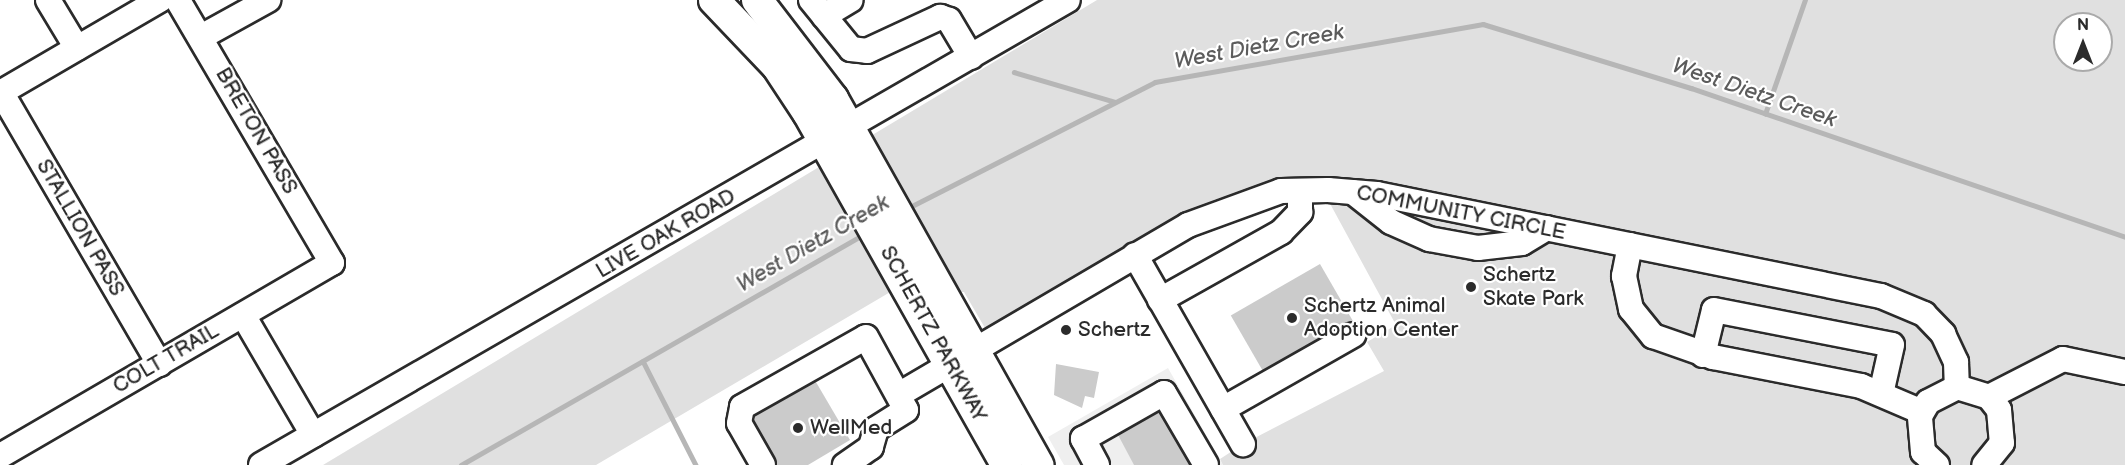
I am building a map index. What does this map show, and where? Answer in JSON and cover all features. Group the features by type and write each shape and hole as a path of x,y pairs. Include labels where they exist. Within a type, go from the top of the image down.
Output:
{"main road":[{"name":"SCHERTZ PARKWAY","path":"714,0 777,66 837,136"},
{"name":"SCHERTZ PARKWAY","path":"757,0 800,49 837,136 962,357 1036,464"},
{"name":"SCHERTZ PARKWAY","path":"962,357 1005,465"}],"street":[{"path":"48,0 77,48"},
{"path":"1,92 160,0"},
{"name":"BRETON PASS","path":"178,0 332,263"},
{"path":"201,37 268,0"},
{"path":"851,0 818,8 851,49 859,51 935,9 949,20 971,57"},
{"name":"LIVE OAK ROAD","path":"261,465 837,136 1068,0"},
{"name":"STALLION PASS","path":"1,92 159,364"},
{"path":"1160,300 1281,232 1300,212 1300,191"},
{"name":"COMMUNITY CIRCLE","path":"900,394 1135,255 1229,206 1300,191 1353,192 1547,228 1881,296 1924,314 1952,353 1957,387"},
{"path":"1353,192 1391,222 1429,239 1478,248 1522,243 1547,228"},
{"path":"1630,245 1624,276 1631,309 1653,336 1703,355 1881,394 1922,412"},
{"path":"1135,255 1243,444"},
{"name":"COLT TRAIL","path":"0,456 332,263"},
{"path":"1703,355 1714,310 1892,345 1881,394"},
{"path":"243,315 313,435"},
{"path":"1223,409 1353,335"},
{"path":"763,465 739,423 742,407 866,337 900,394 906,410 876,429 871,447 851,463"},
{"path":"1937,465 1923,452 1918,433 1922,412 1941,391 1957,387 1989,397 2063,358 2125,372"},
{"path":"1097,465 1083,439 1164,393 1206,465"},
{"path":"1984,465 2002,443 2004,426 1989,397"}],"shaded area":[{"path":"1097,0 2125,0 2125,465 1223,465 1220,459 1243,444 1384,371 1367,342 1396,325 1315,176 1274,181 1214,200 985,328 964,292 892,291 596,465 323,465"},
{"path":"1168,368 1223,465 1064,465 1048,437"}],"building":[{"name":"Schertz Animal Adoption Center","path":"1320,264 1354,322 1264,374 1231,316"},
{"path":"1056,364 1099,372 1094,398 1085,396 1082,408 1054,395"},
{"name":"WellMed","path":"813,377 850,440 808,465 775,465 746,417"},
{"path":"1165,407 1196,465 1134,465 1117,433"}],"waterway":[{"path":"1765,114 1805,0"},
{"name":"West Dietz Creek","path":"908,208 1155,82 1483,24 1691,88 2125,237"},
{"path":"1014,72 1115,102"},
{"name":"West Dietz Creek","path":"461,465 864,234"},
{"path":"643,361 696,465"}],"place":[{"name":"Schertz Skate Park","path":"1471,287"},
{"name":"Schertz Animal Adoption Center","path":"1292,318"},
{"name":"Schertz","path":"1066,330"},
{"name":"WellMed","path":"798,428"}]}
